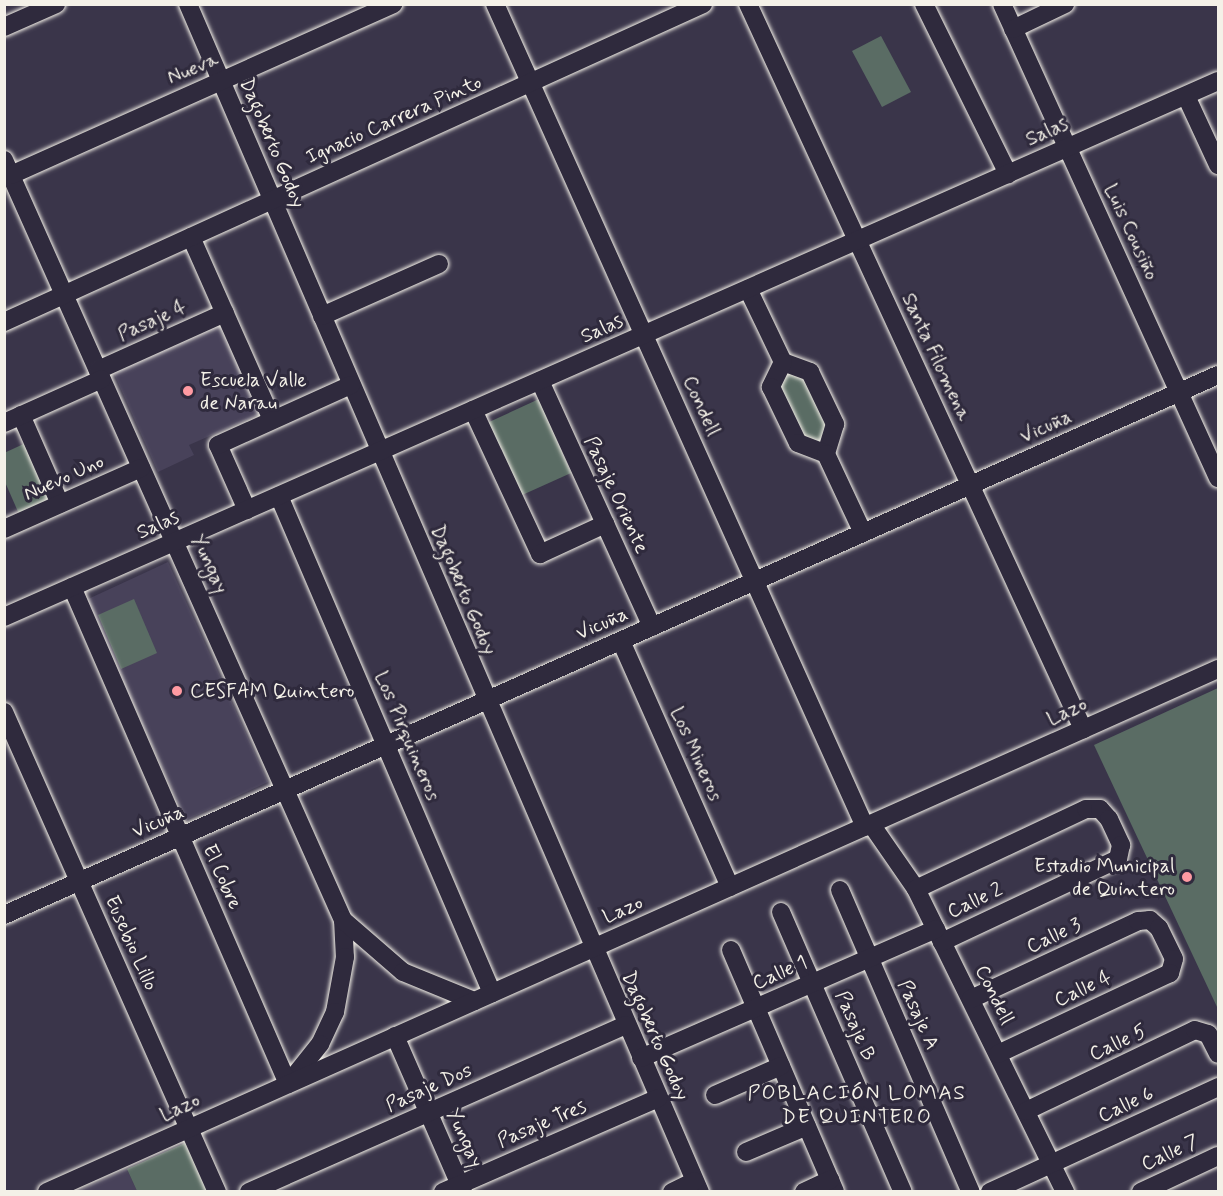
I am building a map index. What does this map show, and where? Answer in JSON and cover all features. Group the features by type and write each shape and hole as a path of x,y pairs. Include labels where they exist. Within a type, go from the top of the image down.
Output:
{"street":[{"path":"4,27 56,4"},
{"name":"Dagoberto Godoy","path":"188,4 592,949 697,1186"},
{"name":"Nueva","path":"8,167 221,81 393,4"},
{"name":"Ignacio Carrera Pinto","path":"4,322 703,4"},
{"name":"Santa Filomena","path":"748,4 1083,729"},
{"path":"924,4 1008,174"},
{"name":"Luis Cousiño","path":"1002,4 1218,478"},
{"path":"1013,29 1065,4"},
{"name":"Condell","path":"500,6 530,83 754,581 868,826 916,889 1065,1191"},
{"name":"Salas","path":"4,617 1218,81"},
{"path":"1186,96 1218,165"},
{"name":"Yungay","path":"8,167 343,920 345,957 335,1012 315,1051 288,1084"},
{"path":"191,237 272,420"},
{"path":"322,316 439,264"},
{"path":"748,289 783,362 810,372 835,424 826,454 863,533"},
{"name":"Pasaje 4","path":"13,419 225,313"},
{"path":"783,362 771,387 798,443 826,454"},
{"name":"Vicuña","path":"4,915 1218,375"},
{"name":"Pasaje Oriente","path":"540,381 652,627"},
{"path":"247,510 218,445 351,385"},
{"path":"473,410 540,554 605,524"},
{"path":"13,419 60,504"},
{"name":"Nuevo Uno","path":"5,526 141,468"},
{"name":"Los Pirquineros","path":"279,496 492,993"},
{"name":"El Cobre","path":"72,588 288,1084"},
{"name":"Los Mineros","path":"621,640 730,887"},
{"name":"Lazo","path":"57,1189 1218,669"},
{"name":"Eusebio Lillo","path":"4,712 217,1191"},
{"name":"Calle 2","path":"916,889 1086,809 1100,809 1109,819 1122,849 1118,859 939,935"},
{"name":"Pasaje A","path":"840,890 971,1191"},
{"name":"Pasaje B","path":"781,912 903,1191"},
{"name":"Yungay","path":"343,920 403,972 474,1001"},
{"name":"Calle 3","path":"971,999 1142,920 1157,924 1173,956"},
{"name":"Calle 1","path":"641,1059 869,959 939,935"},
{"path":"730,950 833,1186 804,1191"},
{"name":"Calle 4","path":"998,1054 1167,975 1173,956"},
{"name":"Pasaje Dos","path":"249,1191 626,1025"},
{"name":"Calle 5","path":"1026,1111 1196,1030 1208,1034 1218,1054"},
{"name":"Yungay","path":"395,1036 461,1188"},
{"path":"715,1095 781,1066"},
{"name":"Calle 6","path":"1052,1164 1218,1087"},
{"name":"Pasaje Tres","path":"443,1191 461,1188 658,1098"},
{"path":"746,1152 807,1126"},
{"name":"Calle 7","path":"1141,1191 1218,1156"},
{"path":"994,1191 1052,1164"},
{"path":"672,1191 697,1186"}],"shaded area":[{"name":"Escuela Valle de Narau","path":"225,322 264,412 189,445 194,455 158,472 112,369"},
{"name":"CESFAM Quintero","path":"168,562 268,782 186,820 86,600"},
{"path":"127,1169 137,1191 75,1192"}],"green space":[{"path":"881,36 911,92 882,107 852,51"},
{"path":"787,369 805,375 831,426 824,445 799,437 776,388"},
{"path":"539,399 571,473 520,496 487,423"},
{"path":"28,442 53,498 19,514 5,482 4,453"},
{"path":"134,599 157,653 121,669 98,615"},
{"name":"Estadio Municipal de Quintero","path":"1218,688 1218,1009 1094,745"},
{"path":"185,1143 207,1191 137,1191 127,1169"}],"place":[{"name":"Escuela Valle de Narau","path":"188,391"},
{"name":"CESFAM Quintero","path":"177,691"},
{"name":"Estadio Municipal de Quintero","path":"1187,877"}],"district":[{"name":"POBLACIÓN LOMAS DE QUINTERO","path":"857,1105"}]}
